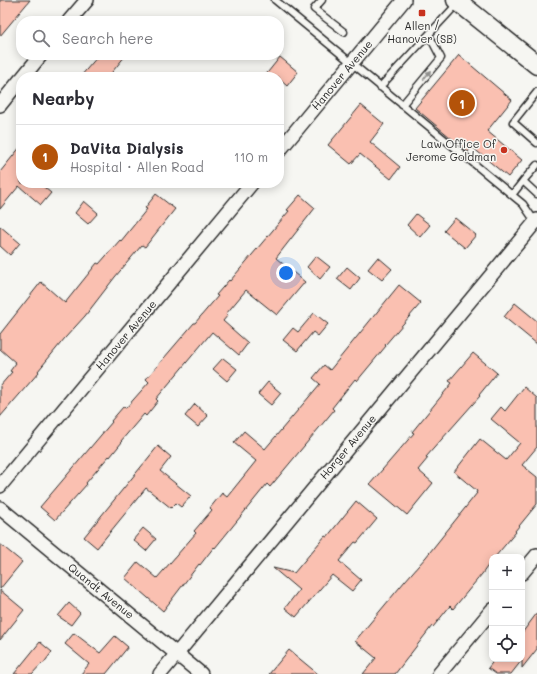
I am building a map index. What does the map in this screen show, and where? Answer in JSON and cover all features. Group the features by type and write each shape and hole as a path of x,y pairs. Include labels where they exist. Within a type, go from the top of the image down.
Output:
{"main road":[{"path":"457,1 537,65"}],"street":[{"path":"73,16 87,0"},
{"name":"Hanover Avenue","path":"284,145 404,0"},
{"path":"27,72 37,60"},
{"path":"0,104 16,85"},
{"name":"Hanover Avenue","path":"0,486 248,188"},
{"name":"Horger Avenue","path":"160,674 537,222"},
{"name":"Quandt Avenue","path":"0,508 201,674"},
{"path":"525,569 537,555"},
{"path":"439,674 489,614"}],"lane":[{"path":"275,0 523,204 537,222"},
{"path":"322,0 314,9 344,32"},
{"path":"380,87 429,35 457,1"},
{"path":"402,105 441,58 429,35"},
{"path":"537,92 513,122 537,143"},
{"path":"512,195 537,165"},
{"path":"523,181 537,194"}],"building":[{"path":"0,0 30,0 16,16 0,36"},
{"path":"459,55 512,100 487,131 522,160 508,177 472,147 468,152 415,108"},
{"path":"95,60 122,60 112,72 84,72"},
{"path":"278,60 284,60 298,72 287,86 284,83 284,72 268,72"},
{"path":"361,105 384,124 370,142 400,167 391,179 360,154 351,164 328,145"},
{"path":"16,152 16,188 17,188 0,209 0,172"},
{"path":"21,188 45,188 51,193 41,205"},
{"path":"156,194 175,209 145,247 142,245 115,277 85,316 38,371 39,372 0,417 0,386 12,372 10,371 16,363 0,349 0,334 41,282 65,303 97,263 99,264 120,240 121,241 147,209 145,208"},
{"path":"300,195 315,208 276,258 305,282 277,315 246,290 226,314 228,315 223,321 248,343 239,355 212,332 156,399 158,401 146,416 144,414 121,441 122,442 110,457 109,456 86,483 87,484 55,520 40,507 123,407 126,408 149,382 146,379 218,296 216,295 229,280 230,281 289,211 287,210"},
{"path":"84,201 98,213 88,224 75,213"},
{"path":"416,214 430,225 420,237 407,225"},
{"path":"455,218 476,235 465,248 444,231"},
{"path":"0,226 20,243 10,255 0,246"},
{"path":"316,256 330,267 320,279 307,267"},
{"path":"378,257 392,269 382,280 368,269"},
{"path":"347,267 360,278 351,290 337,279"},
{"path":"399,285 421,303 357,381 355,379 332,408 334,410 270,487 267,484 215,548 214,547 200,565 199,564 163,611 125,578 138,562 157,578 196,533 194,531 212,510 210,508 222,493 227,497 256,461 234,443 244,431 265,449 320,384 313,378 324,365 330,370"},
{"path":"515,303 537,321 537,344 504,317"},
{"path":"314,313 328,324 318,336 313,332 297,351 283,340 293,328 298,332"},
{"path":"473,353 497,373 479,395 480,396 426,457 428,458 418,470 433,483 407,515 370,484 414,433 412,432 452,383 449,381"},
{"path":"223,358 237,369 227,381 213,369"},
{"path":"268,382 281,393 271,405 258,394"},
{"path":"524,387 537,398 537,447 522,465 537,477 537,504 498,554 489,554 489,564 482,574 453,609 450,606 433,627 432,626 395,674 363,674 376,658 355,641 426,557 477,493 477,491 454,472 480,439 506,460 520,443 491,419 501,407 505,411"},
{"path":"195,404 208,416 198,427 185,416"},
{"path":"158,446 171,457 160,471 191,496 181,507 176,503 171,508 146,488 97,548 84,537"},
{"path":"356,501 377,519 357,543 355,542 339,561 361,580 352,591 332,575 296,617 285,608 299,590 273,568 294,573 325,536 327,537"},
{"path":"143,528 156,539 146,551 133,540"},
{"path":"0,544 22,562 0,589"},
{"path":"0,590 24,610 0,640"},
{"path":"69,603 80,613 71,625 58,616"},
{"path":"537,613 537,649 522,668 522,662 525,662 525,629"},
{"path":"74,633 100,653 115,636 128,647 106,674 81,674 89,664 65,644"},
{"path":"40,642 52,652 43,664 42,663 32,674 14,674"},
{"path":"289,650 318,674 269,674"},
{"path":"493,662 520,662 511,674 496,674 488,668"}],"place":[{"name":"Allen / Hanover (SB)","path":"422,13"},
{"name":"DaVita Dialysis","path":"462,103"},
{"name":"Law Office Of Jerome Goldman","path":"504,150"}]}
